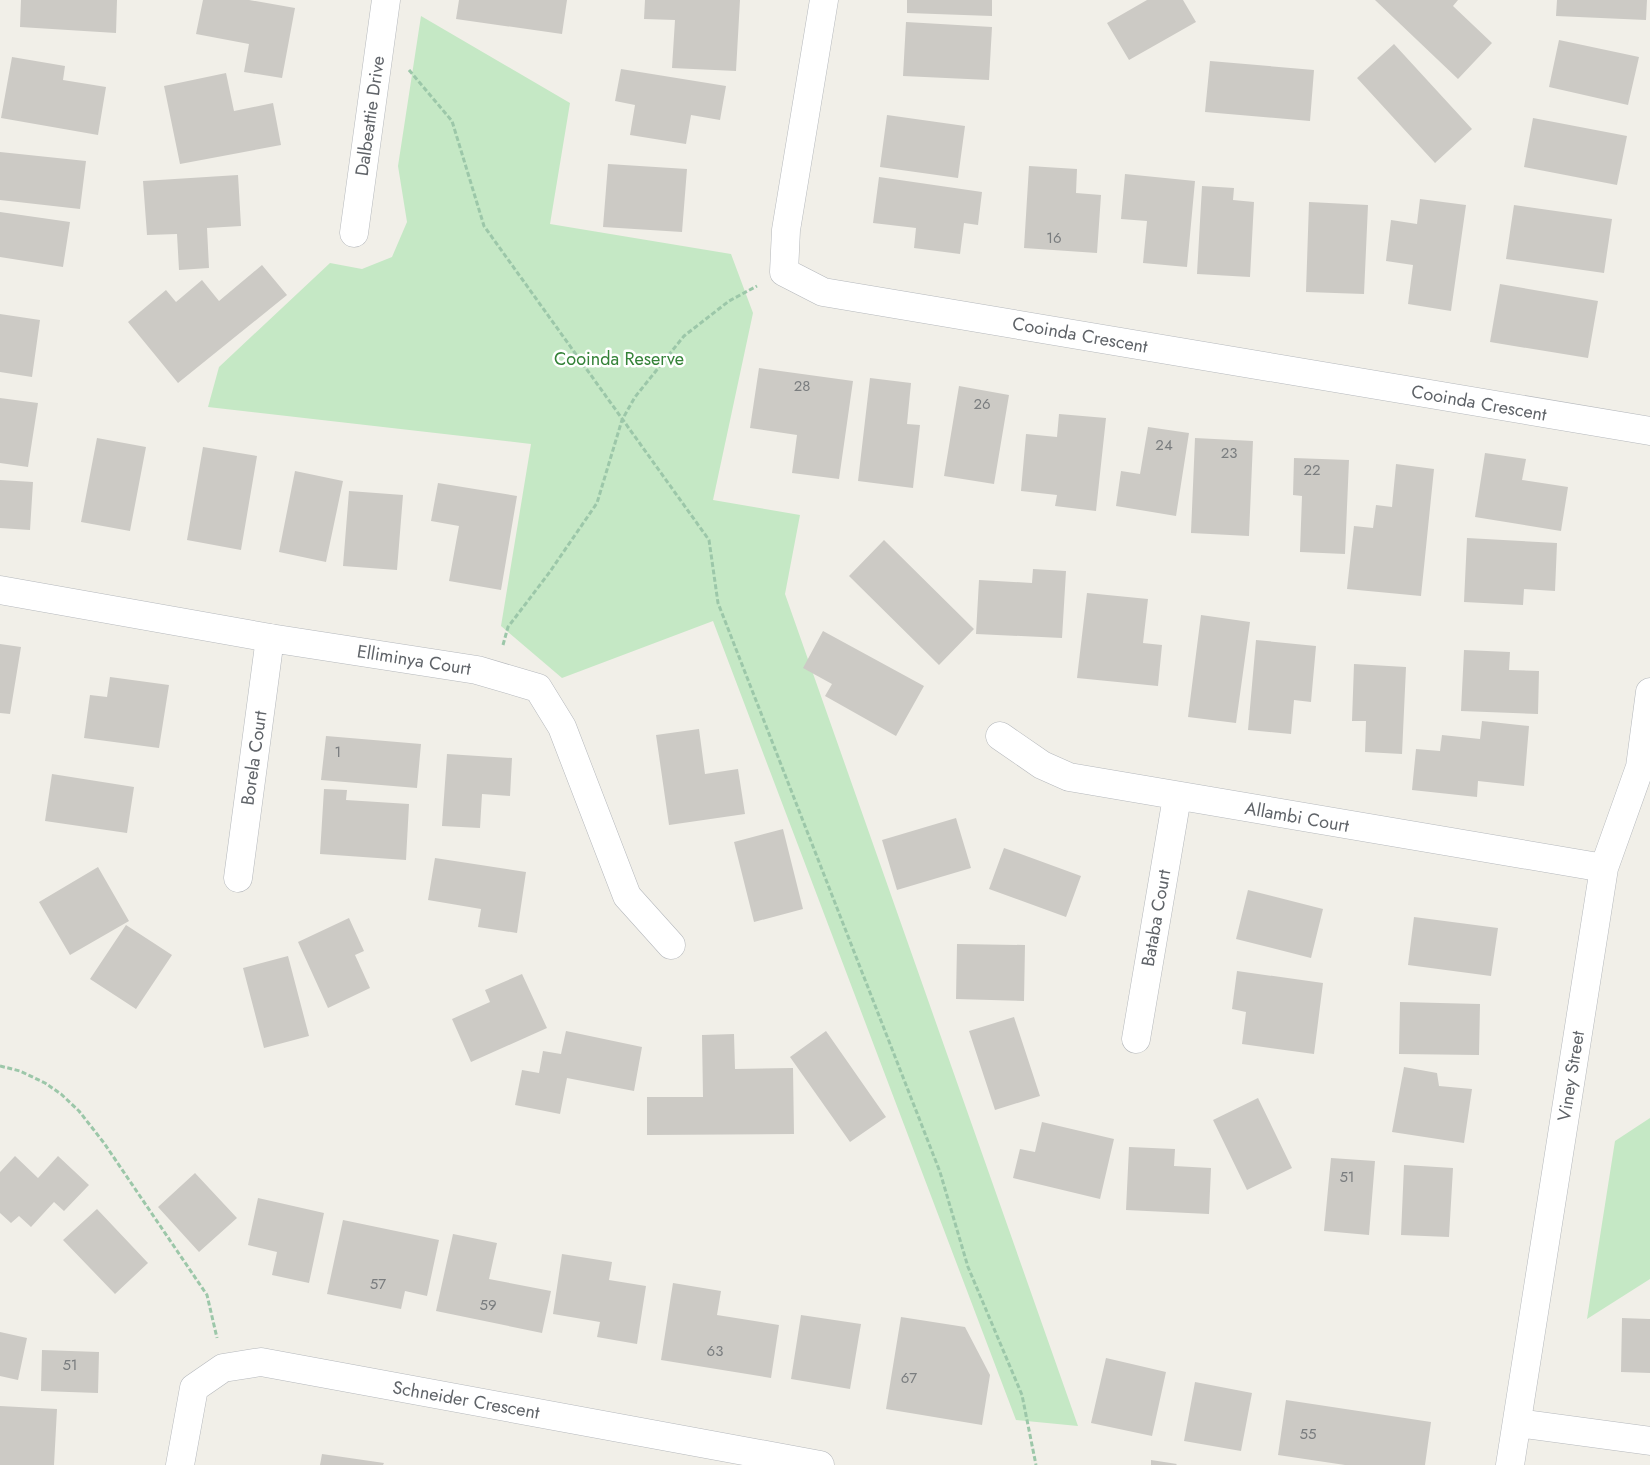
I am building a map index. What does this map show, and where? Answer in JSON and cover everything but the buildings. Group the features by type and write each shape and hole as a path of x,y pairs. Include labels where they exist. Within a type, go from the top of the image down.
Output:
{"street":[{"name":"Dalbeattie Drive","path":"354,232 386,0"},
{"path":"784,272 786,230 824,0"},
{"name":"Cooinda Crescent","path":"784,272 823,292 1650,431"},
{"name":"Elliminya Court","path":"0,590 270,638 477,670 538,688 562,727 627,896 671,945"},
{"name":"Borela Court","path":"238,878 270,638"},
{"name":"Viney Street","path":"1510,1465 1604,868 1645,768 1650,692"},
{"name":"Allambi Court","path":"1000,736 1042,765 1069,777 1177,797 1604,868"},
{"name":"Bataba Court","path":"1136,1039 1177,797"},
{"name":"Schneider Crescent","path":"180,1465 194,1388 223,1368 261,1362 820,1465"},
{"path":"1517,1423 1650,1441"}],"path":[{"path":"382,37 452,121 484,226 709,540 718,603 940,1172 968,1267 1022,1395 1036,1465"},
{"path":"493,675 508,627 549,573 596,503 622,420 635,397 684,336 729,301 784,272"},
{"path":"0,1066 20,1071 45,1083 61,1094 79,1111 104,1143 208,1296 223,1368"}],"green space":[{"name":"Cooinda Reserve","path":"421,16 570,103 550,224 731,254 753,313 713,500 800,515 785,594 1078,1426 1016,1420 713,621 562,678 501,626 531,444 208,407 219,367 330,263 362,269 392,257 407,222 398,166"},
{"path":"1650,1118 1650,1279 1587,1319 1615,1141"}]}
